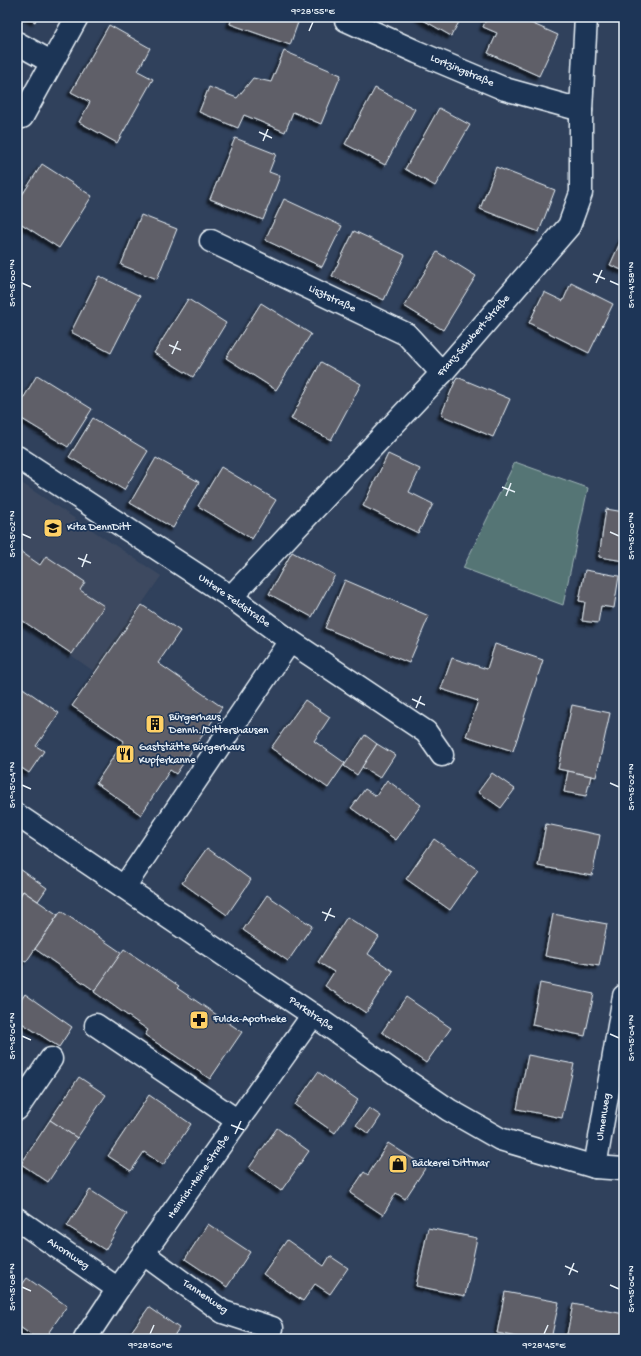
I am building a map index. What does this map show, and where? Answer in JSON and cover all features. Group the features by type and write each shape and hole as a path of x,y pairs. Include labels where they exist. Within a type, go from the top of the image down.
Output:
{"street":[{"path":"22,117 77,17"},
{"name":"Franz-Schubert-Straße","path":"231,597 442,373 569,226 581,193 581,110 586,17"},
{"name":"Lortzingstraße","path":"346,20 505,89 581,110"},
{"path":"17,44 51,62"},
{"name":"Lisztstraße","path":"211,241 406,334 442,373"},
{"name":"Untere Feldstraße","path":"17,457 231,597 290,641 426,732 442,755"},
{"path":"124,887 290,641"},
{"name":"Parkstraße","path":"17,815 314,1015 449,1110 500,1139 595,1167 624,1169"},
{"name":"Ulmenweg","path":"595,1167 624,996"},
{"name":"Heinrich-Heine-Straße","path":"85,1339 118,1289 314,1015"},
{"path":"96,1025 238,1121"},
{"path":"17,1109 51,1058"},
{"name":"Ahornweg","path":"17,1219 118,1289"},
{"name":"Tannenweg","path":"144,1254 223,1312 272,1328"}],"shaded area":[{"name":"Kita DennDitt","path":"17,480 161,576 95,672 17,617"}],"green space":[{"path":"515,462 588,488 563,605 463,568"}],"building":[{"path":"27,17 37,17 35,22"},
{"path":"232,17 300,17 290,45 230,24"},
{"path":"418,17 462,17 451,36"},
{"path":"487,17 523,17 522,19 558,35 539,76 488,53 497,33 483,27"},
{"path":"109,25 150,48 138,71 153,79 117,143 79,122 90,102 71,92"},
{"path":"284,51 341,75 321,124 293,112 285,132 244,115 238,128 199,112 209,87 237,98 253,78 271,82"},
{"path":"375,88 415,109 385,165 345,144"},
{"path":"439,108 470,125 435,186 405,169"},
{"path":"235,138 276,154 269,172 280,176 263,220 210,199"},
{"path":"42,164 92,196 59,248 17,221 17,203"},
{"path":"496,167 555,190 539,232 480,209"},
{"path":"284,199 342,226 322,267 265,240"},
{"path":"141,215 177,229 157,279 121,265"},
{"path":"354,231 405,255 384,300 332,276"},
{"path":"624,234 624,271 610,265"},
{"path":"437,252 476,276 443,330 404,306"},
{"path":"99,276 140,296 111,353 71,332"},
{"path":"571,283 613,304 589,353 529,323 544,292 563,301"},
{"path":"188,299 226,323 193,377 154,353"},
{"path":"261,303 311,334 276,390 226,358"},
{"path":"321,362 361,384 331,440 291,419"},
{"path":"37,375 92,409 68,447 17,416 17,409"},
{"path":"457,377 510,399 493,437 441,415"},
{"path":"93,418 148,451 124,490 69,457"},
{"path":"388,454 420,469 409,492 433,504 418,533 363,506"},
{"path":"156,458 199,482 173,528 130,503"},
{"path":"221,467 276,500 252,539 198,506"},
{"path":"606,509 624,512 624,561 599,557"},
{"path":"17,549 40,565 46,556 85,582 80,590 104,606 72,654 17,617"},
{"path":"292,552 335,575 312,617 269,594"},
{"path":"585,570 619,576 614,608 601,606 598,623 582,621 585,602 579,601"},
{"path":"345,580 429,616 409,663 325,628"},
{"name":"Bürgerhaus Dennh./Dittershausen","path":"142,605 180,631 158,663 222,707 176,774 170,770 141,815 96,783 124,741 72,706"},
{"path":"495,644 543,660 513,751 466,736 478,701 441,689 452,658 487,669"},
{"path":"17,684 59,713 36,746 44,751 29,773 17,765"},
{"path":"305,700 330,717 314,741 345,763 328,788 271,748"},
{"path":"572,705 610,713 596,777 558,769"},
{"path":"365,735 377,744 357,775 344,766"},
{"path":"377,744 395,755 380,778 362,767"},
{"path":"568,771 591,776 586,796 564,792"},
{"path":"492,773 515,789 501,808 478,792"},
{"path":"387,780 421,805 396,840 351,808 365,789 376,796"},
{"path":"546,824 600,835 592,876 538,866"},
{"path":"434,839 478,870 450,910 406,879"},
{"path":"207,848 251,880 227,915 182,883"},
{"path":"17,867 47,888 38,901 23,891 17,901"},
{"path":"23,891 58,915 26,962 17,957 17,901"},
{"path":"267,895 312,926 288,961 243,930"},
{"path":"61,911 122,953 95,991 35,949"},
{"path":"553,914 607,924 599,966 545,956"},
{"path":"347,917 379,937 368,954 393,971 366,1013 325,986 334,972 318,962"},
{"path":"124,949 179,986 177,988 242,1032 210,1079 145,1035 148,1030 94,992"},
{"path":"540,983 594,994 585,1036 532,1025"},
{"path":"25,994 72,1027 59,1047 17,1020 17,1006"},
{"path":"406,997 451,1028 426,1063 382,1032"},
{"path":"528,1055 574,1064 562,1118 517,1109"},
{"path":"318,1072 358,1100 335,1133 295,1105"},
{"path":"79,1077 106,1095 77,1138 50,1120"},
{"path":"149,1095 191,1124 163,1165 144,1152 131,1171 108,1156"},
{"path":"369,1108 381,1116 369,1134 356,1125"},
{"path":"50,1120 77,1138 48,1182 21,1164"},
{"path":"277,1128 309,1151 281,1191 249,1168"},
{"path":"388,1143 426,1167 405,1199 396,1193 383,1215 350,1193 364,1172 368,1175"},
{"path":"90,1190 127,1214 105,1250 67,1226"},
{"path":"208,1224 250,1252 227,1287 185,1259"},
{"path":"428,1228 477,1238 465,1296 416,1286"},
{"path":"287,1240 324,1266 330,1256 348,1268 330,1294 315,1284 303,1301 263,1274"},
{"path":"27,1278 67,1306 44,1339 37,1339 17,1325 17,1292"},
{"path":"505,1292 559,1302 551,1339 526,1339 497,1333"},
{"path":"573,1304 624,1314 622,1339 566,1339"},
{"path":"149,1307 179,1328 172,1339 126,1339"}],"place":[{"name":"Kita DennDitt","path":"53,528"},
{"name":"Bürgerhaus Dennh./Dittershausen","path":"155,724"},
{"name":"Gaststätte Bürgerhaus Kupferkanne","path":"125,754"},
{"name":"Fulda-Apotheke","path":"199,1020"},
{"name":"Bäckerei Dittmar","path":"398,1164"}]}
